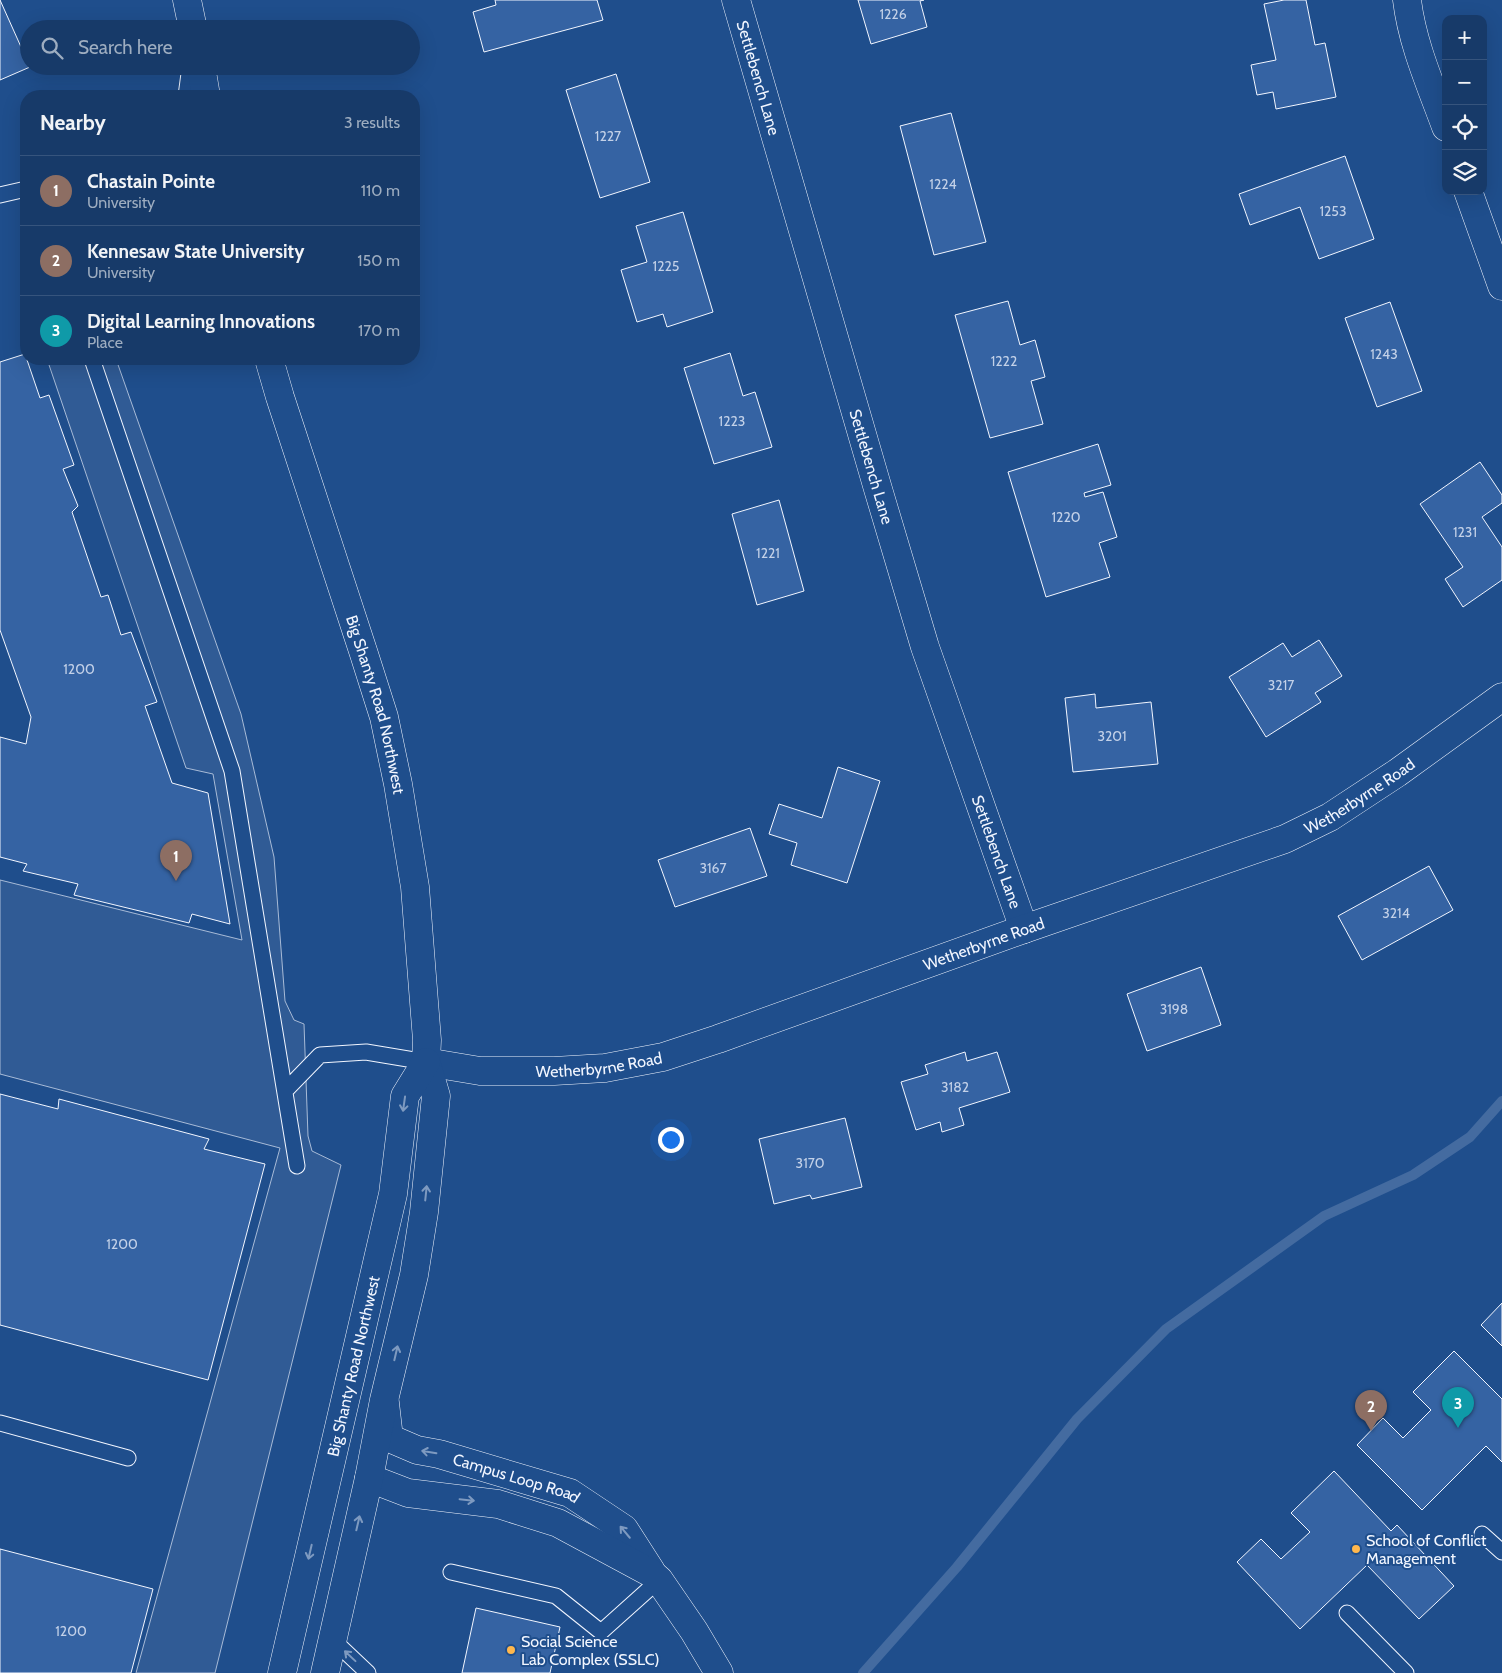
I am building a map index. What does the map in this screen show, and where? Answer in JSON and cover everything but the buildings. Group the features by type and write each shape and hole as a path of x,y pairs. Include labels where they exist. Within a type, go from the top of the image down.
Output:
{"street":[{"path":"187,0 191,20"},
{"name":"Settlebench Lane","path":"736,0 925,647 1024,929"},
{"path":"1407,0 1409,16 1421,58 1442,116"},
{"path":"202,75 205,90"},
{"path":"1469,195 1502,286"},
{"name":"Big Shanty Road Northwest","path":"271,365 384,717 398,784 415,887 427,1040 426,1062 436,1096 424,1212 414,1275 384,1400 369,1478 325,1673"},
{"name":"Wetherbyrne Road","path":"426,1062 480,1071 554,1071 605,1068 663,1057 718,1039 1024,929 1285,839 1330,817 1397,773 1502,697"},
{"name":"Big Shanty Road Northwest","path":"282,1673 394,1194 405,1096 426,1062"},
{"path":"369,1478 352,1442 386,1282 382,1240"},
{"name":"Campus Loop Road","path":"384,1400 389,1438 417,1450 439,1454 570,1493 624,1529 694,1631 719,1673"},
{"name":"Campus Loop Road","path":"369,1478 408,1493 498,1504 558,1523 656,1576"}],"lane":[{"path":"187,90 189,75"},
{"path":"0,196 20,191"},
{"path":"94,365 232,771 297,1166"},
{"path":"285,1091 320,1055 366,1052 426,1062"},
{"path":"0,1423 128,1458"},
{"path":"1482,1534 1502,1552"},
{"path":"452,1572 556,1596 601,1632 656,1576"},
{"path":"1347,1613 1406,1673"},
{"path":"332,1639 368,1673"}],"shaded area":[{"path":"49,365 118,365 241,714 274,857 285,1001 294,1020 304,1024 308,1136 312,1151 341,1165 215,1673 136,1673 280,1148 0,1074 0,880 242,940 213,774 186,768"}],"waterway":[{"path":"863,1673 957,1567 1077,1419 1166,1329 1324,1216 1413,1175 1470,1137 1502,1101"}],"place":[{"name":"Chastain Pointe","path":"176,881"},
{"name":"Digital Learning Innovations","path":"1458,1428"},
{"name":"Kennesaw State University","path":"1371,1431"},
{"name":"School of Conflict Management","path":"1356,1549"},
{"name":"Social Science Lab Complex (SSLC)","path":"511,1650"}]}
